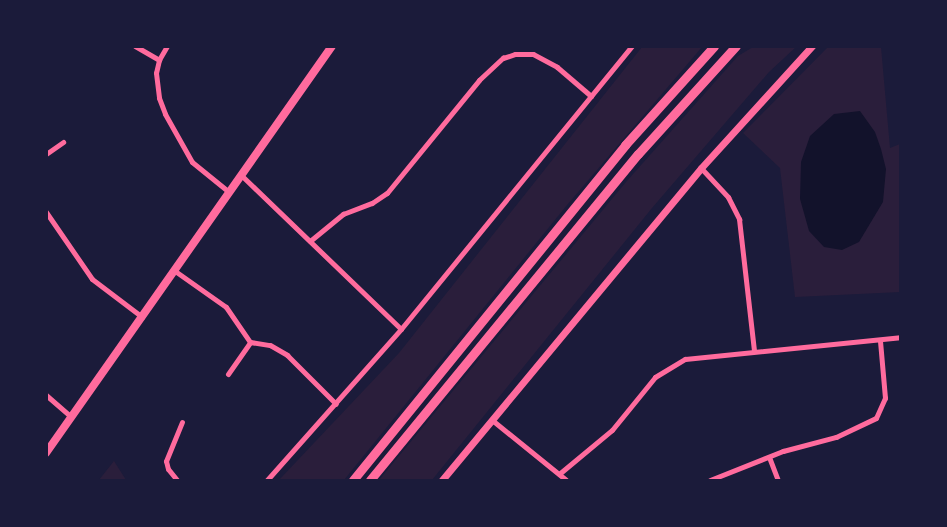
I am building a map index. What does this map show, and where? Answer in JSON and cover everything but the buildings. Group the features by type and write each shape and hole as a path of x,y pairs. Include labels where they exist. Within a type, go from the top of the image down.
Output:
{"highway":[{"path":"370,480 623,172 736,46"},
{"path":"716,68 743,46"},
{"path":"353,480 626,145 710,49"}],"main road":[{"path":"46,453 332,46"}],"street":[{"path":"135,46 159,60"},
{"path":"167,46 159,60 157,87 165,114 192,162 229,192"},
{"path":"267,480 401,329 632,46"},
{"path":"442,480 701,168 812,46"},
{"path":"310,241 343,213 372,203 387,193 479,80 503,58 515,54 539,57 556,67 591,96"},
{"path":"46,154 63,142"},
{"path":"701,168 728,197 739,219 754,351"},
{"path":"241,176 401,329"},
{"path":"46,212 92,279 142,318"},
{"path":"175,271 226,307 250,342 270,345 287,355 336,404"},
{"path":"559,474 612,430 655,377 685,359 880,341 900,337"},
{"path":"710,480 769,457 836,437 876,418 885,398 880,341"},
{"path":"228,374 250,342"},
{"path":"46,395 71,417"},
{"path":"492,420 566,480"},
{"path":"177,480 168,469 166,461 182,422"},
{"path":"769,457 778,480"}],"shaded area":[{"path":"642,47 702,47 567,205 344,480 279,480 399,353"},
{"path":"753,47 796,47 769,72 652,208 432,480 379,480 626,182 738,56"},
{"path":"828,47 881,47 890,148 900,144 900,292 795,297 780,168 743,133"},
{"path":"860,111 875,132 881,149 886,169 883,202 859,242 842,250 824,247 809,231 800,199 801,162 810,136 834,114"},
{"path":"114,461 126,480 99,480"}]}
